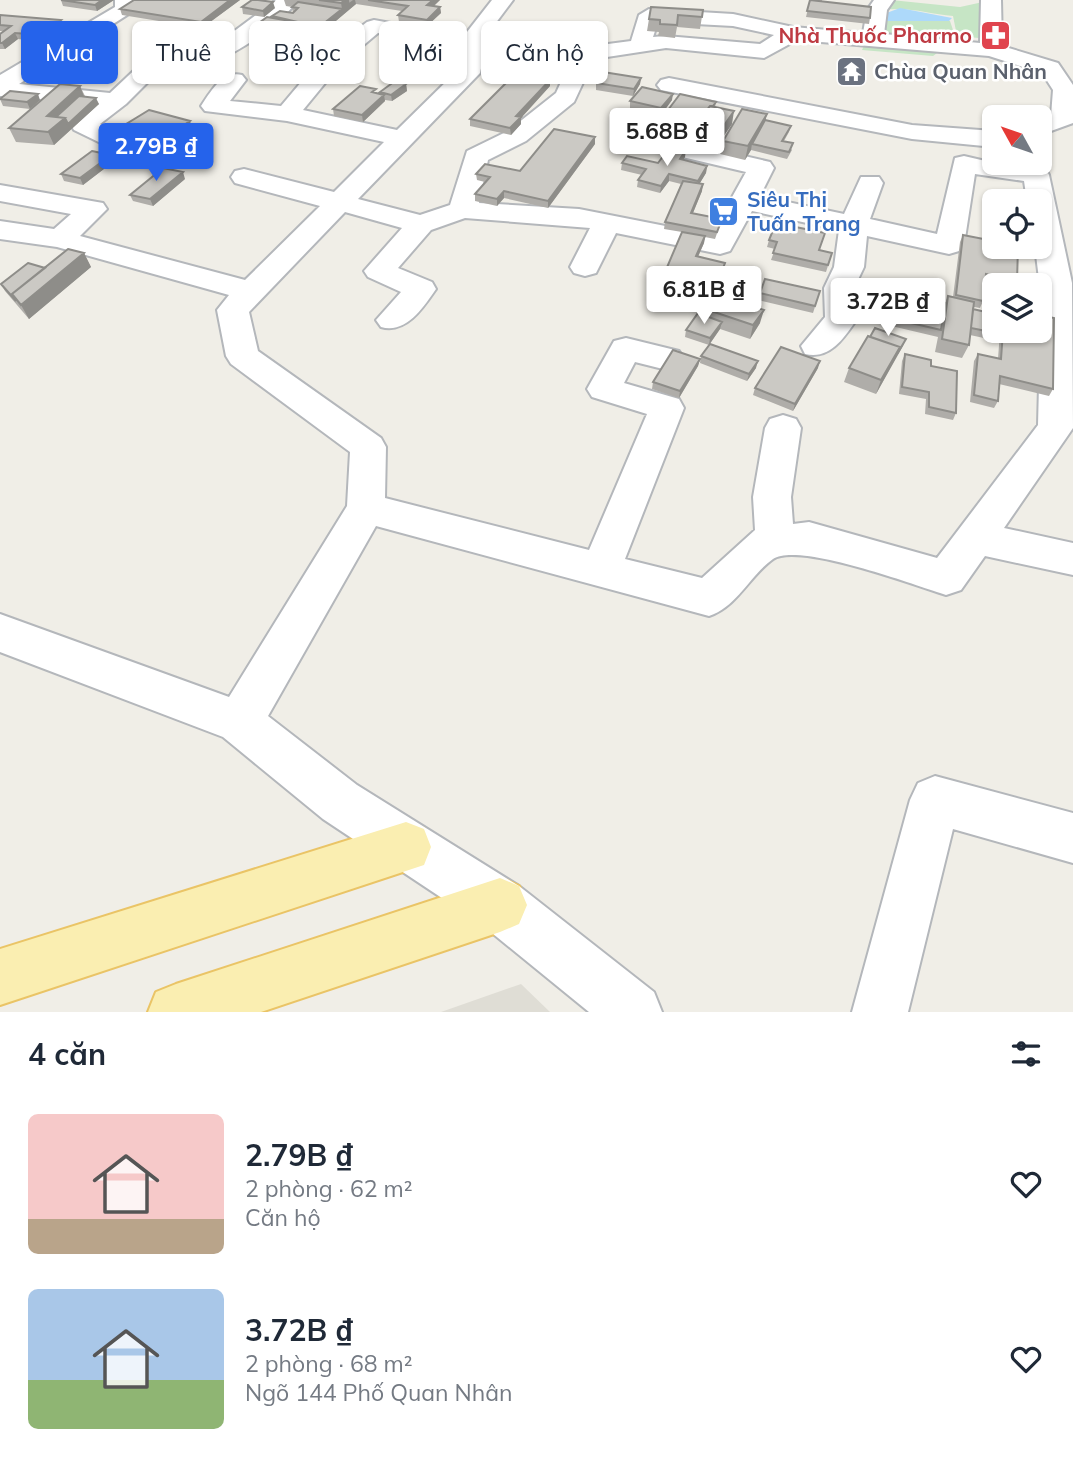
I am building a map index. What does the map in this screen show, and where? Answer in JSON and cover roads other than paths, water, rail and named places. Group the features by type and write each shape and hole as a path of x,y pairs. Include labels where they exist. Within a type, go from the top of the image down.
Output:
{"main road":[{"path":"0,977 406,847"},
{"path":"176,1012 500,905"}],"street":[{"path":"0,87 125,10 125,0"},
{"path":"122,144 83,125 118,99 152,66 177,68 202,59 254,27 288,0"},
{"path":"239,722 366,508 368,447 243,356 233,310 472,68 478,32 503,0"},
{"path":"872,40 877,10 884,0"},
{"path":"988,0 991,50"},
{"path":"287,114 332,60 374,26 379,27"},
{"path":"608,51 641,43 666,42 764,51 793,33 991,50 1051,68 1065,90 1068,120"},
{"path":"467,67 472,68"},
{"path":"231,84 213,106 287,114 403,139"},
{"path":"463,210 476,156 517,136 566,97 572,84"},
{"path":"669,85 923,134 982,139"},
{"path":"0,87 118,99"},
{"path":"392,320 421,289 379,271 421,224 463,210 579,216 720,245 761,168 649,142"},
{"path":"745,201 949,244 964,164 982,165"},
{"path":"366,508 709,598 764,543 809,538 946,578 1065,429 1056,346 1061,327 1057,283 1059,226 1036,175"},
{"path":"244,177 421,224"},
{"path":"817,346 841,319 839,288 849,267 854,224 870,183"},
{"path":"0,193 93,209 60,239"},
{"path":"585,267 607,222"},
{"path":"0,230 60,239 251,292"},
{"path":"600,571 667,408 604,389 626,349 667,359"},
{"path":"775,542 772,498 783,428"},
{"path":"976,538 1073,559"},
{"path":"0,633 239,722 340,802 406,847 500,905 635,1012"},
{"path":"880,1012 936,800 1073,838"}],"water":[{"path":"900,8 952,18 949,21 887,21 881,15"}],"place":[{"name":"Nhà Thuốc Pharmo","path":"995,35"},
{"name":"Chùa Quan Nhân","path":"851,71"},
{"name":"Siêu Thị Tuấn Trang","path":"724,211"}]}
